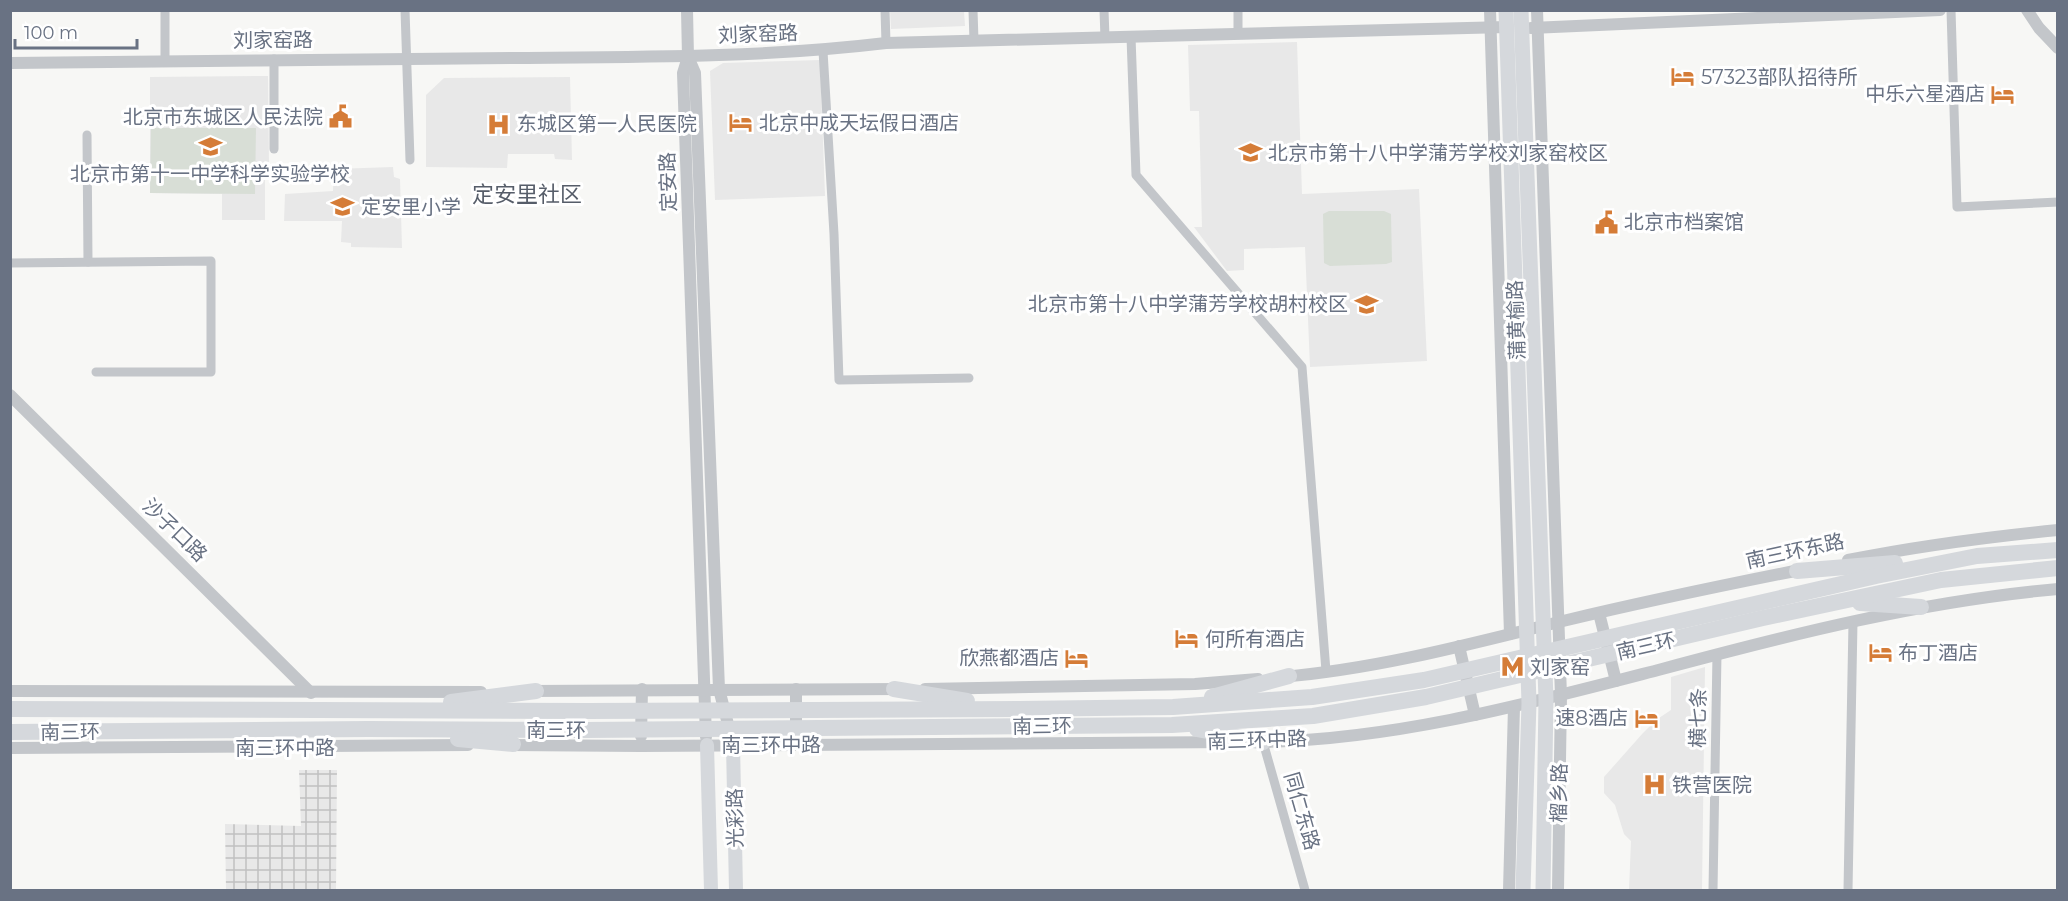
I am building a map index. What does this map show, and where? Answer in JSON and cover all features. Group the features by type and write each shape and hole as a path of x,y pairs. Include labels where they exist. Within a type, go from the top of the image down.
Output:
{"highway":[{"name":"南三环","path":"10,732 1173,725 1313,716 1426,697 1761,610 1876,576 1977,556 2058,550"},
{"path":"1797,571 1977,556"},
{"name":"南三环","path":"34,709 588,711 1173,707 1312,697 1424,681 1761,610 1838,602 1941,580 2058,568"},
{"path":"1838,602 1921,607"},
{"path":"1173,707 1289,676"},
{"path":"894,689 1019,709"},
{"path":"381,711 536,691"},
{"path":"10,704 34,709"},
{"path":"10,709 34,709"},
{"path":"1173,725 1263,742"},
{"path":"368,729 513,744"},
{"path":"10,737 36,732"}],"main road":[{"name":"蒲黄榆路","path":"1506,10 1514,28 1553,698"},
{"name":"蒲黄榆路","path":"1521,10 1514,28 1515,304 1526,630 1521,705"},
{"name":"榴乡路","path":"1543,891 1553,698"},
{"name":"榴乡路","path":"1521,705 1523,891"},
{"name":"光彩路","path":"707,745 711,891"},
{"name":"光彩路","path":"733,745 736,891"}],"street":[{"path":"165,10 165,61"},
{"path":"405,10 410,160"},
{"path":"687,10 688,57"},
{"path":"885,10 886,43"},
{"path":"973,10 975,41"},
{"path":"1104,10 1105,38"},
{"path":"1238,10 1238,34"},
{"path":"1490,10 1510,634"},
{"path":"1537,10 1550,625"},
{"name":"刘家窑路","path":"10,63 688,57 823,51 886,43 1537,28 1940,10"},
{"path":"1951,10 1957,207 2058,202"},
{"path":"2027,10 2039,28 2058,48"},
{"path":"1131,37 1136,175 1302,367 1326,671"},
{"path":"823,51 834,234 839,380 969,378"},
{"name":"定安路","path":"688,57 683,73 707,745"},
{"name":"定安路","path":"688,57 695,73 696,84 719,689 733,745"},
{"path":"274,59 274,149"},
{"path":"87,135 88,262"},
{"path":"10,263 211,261 211,372 96,372"},
{"path":"1500,316 1515,304"},
{"name":"沙子口路","path":"10,395 311,693"},
{"name":"南三环东路","path":"1526,630 1912,547 1988,536 2058,530"},
{"path":"1553,698 1717,654 1921,607 2058,588"},
{"path":"1599,613 1616,681"},
{"path":"1848,891 1853,622"},
{"path":"10,691 311,693 894,689 1195,684 1359,668 1526,630"},
{"path":"1459,646 1475,715"},
{"name":"横七条","path":"1713,891 1717,654"},
{"path":"641,746 642,689"},
{"path":"796,689 796,745"},
{"name":"南三环中路","path":"10,748 1263,742 1381,730 1475,715 1553,698"},
{"name":"榴乡路","path":"1553,698 1558,891"},
{"path":"1509,891 1521,705"},
{"name":"同仁东路","path":"1263,742 1305,891"}],"shaded area":[{"path":"890,11 964,11 965,26 891,29"},
{"path":"1297,42 1302,194 1419,189 1427,361 1310,367 1305,247 1244,249 1244,270 1227,271 1194,227 1202,227 1199,111 1190,111 1188,45"},
{"path":"820,60 825,196 715,200 710,71 723,63"},
{"name":"北京市第十一中学科学实验学校","path":"268,76 269,164 265,165 265,220 222,220 222,194 150,193 150,77"},
{"name":"东城区第一人民医院","path":"570,77 572,160 555,159 554,154 508,154 507,168 426,167 426,95 444,78"},
{"path":"151,128 256,128 255,194 150,193"},
{"name":"定安里小学","path":"393,167 394,177 400,179 402,248 351,247 351,243 341,242 342,221 284,221 285,194 333,191 334,169"},
{"path":"1329,211 1384,211 1391,214 1392,262 1330,266 1324,263 1323,214"},
{"name":"铁营医院","path":"1705,667 1702,890 1629,890 1631,841 1624,834 1615,805 1604,793 1604,777 1656,720 1671,710 1671,677"},
{"path":"299,770 337,770 336,890 226,890 225,824 301,826"}],"place":[{"name":"57323部队招待所","path":"1683,77"},
{"name":"中乐六星酒店","path":"2003,94"},
{"name":"北京市东城区人民法院","path":"341,117"},
{"name":"北京中成天坛假日酒店","path":"741,123"},
{"name":"东城区第一人民医院","path":"499,124"},
{"name":"北京市第十一中学科学实验学校","path":"210,146"},
{"name":"北京市第十八中学蒲芳学校刘家窑校区","path":"1250,153"},
{"name":"定安里小学","path":"343,207"},
{"name":"北京市档案馆","path":"1606,222"},
{"name":"北京市第十八中学蒲芳学校胡村校区","path":"1366,304"},
{"name":"何所有酒店","path":"1187,639"},
{"name":"布丁酒店","path":"1880,653"},
{"name":"欣燕都酒店","path":"1077,658"},
{"name":"刘家窑","path":"1512,667"},
{"name":"速8酒店","path":"1646,718"},
{"name":"铁营医院","path":"1654,785"}],"district":[{"name":"定安里社区","path":"527,194"}]}
